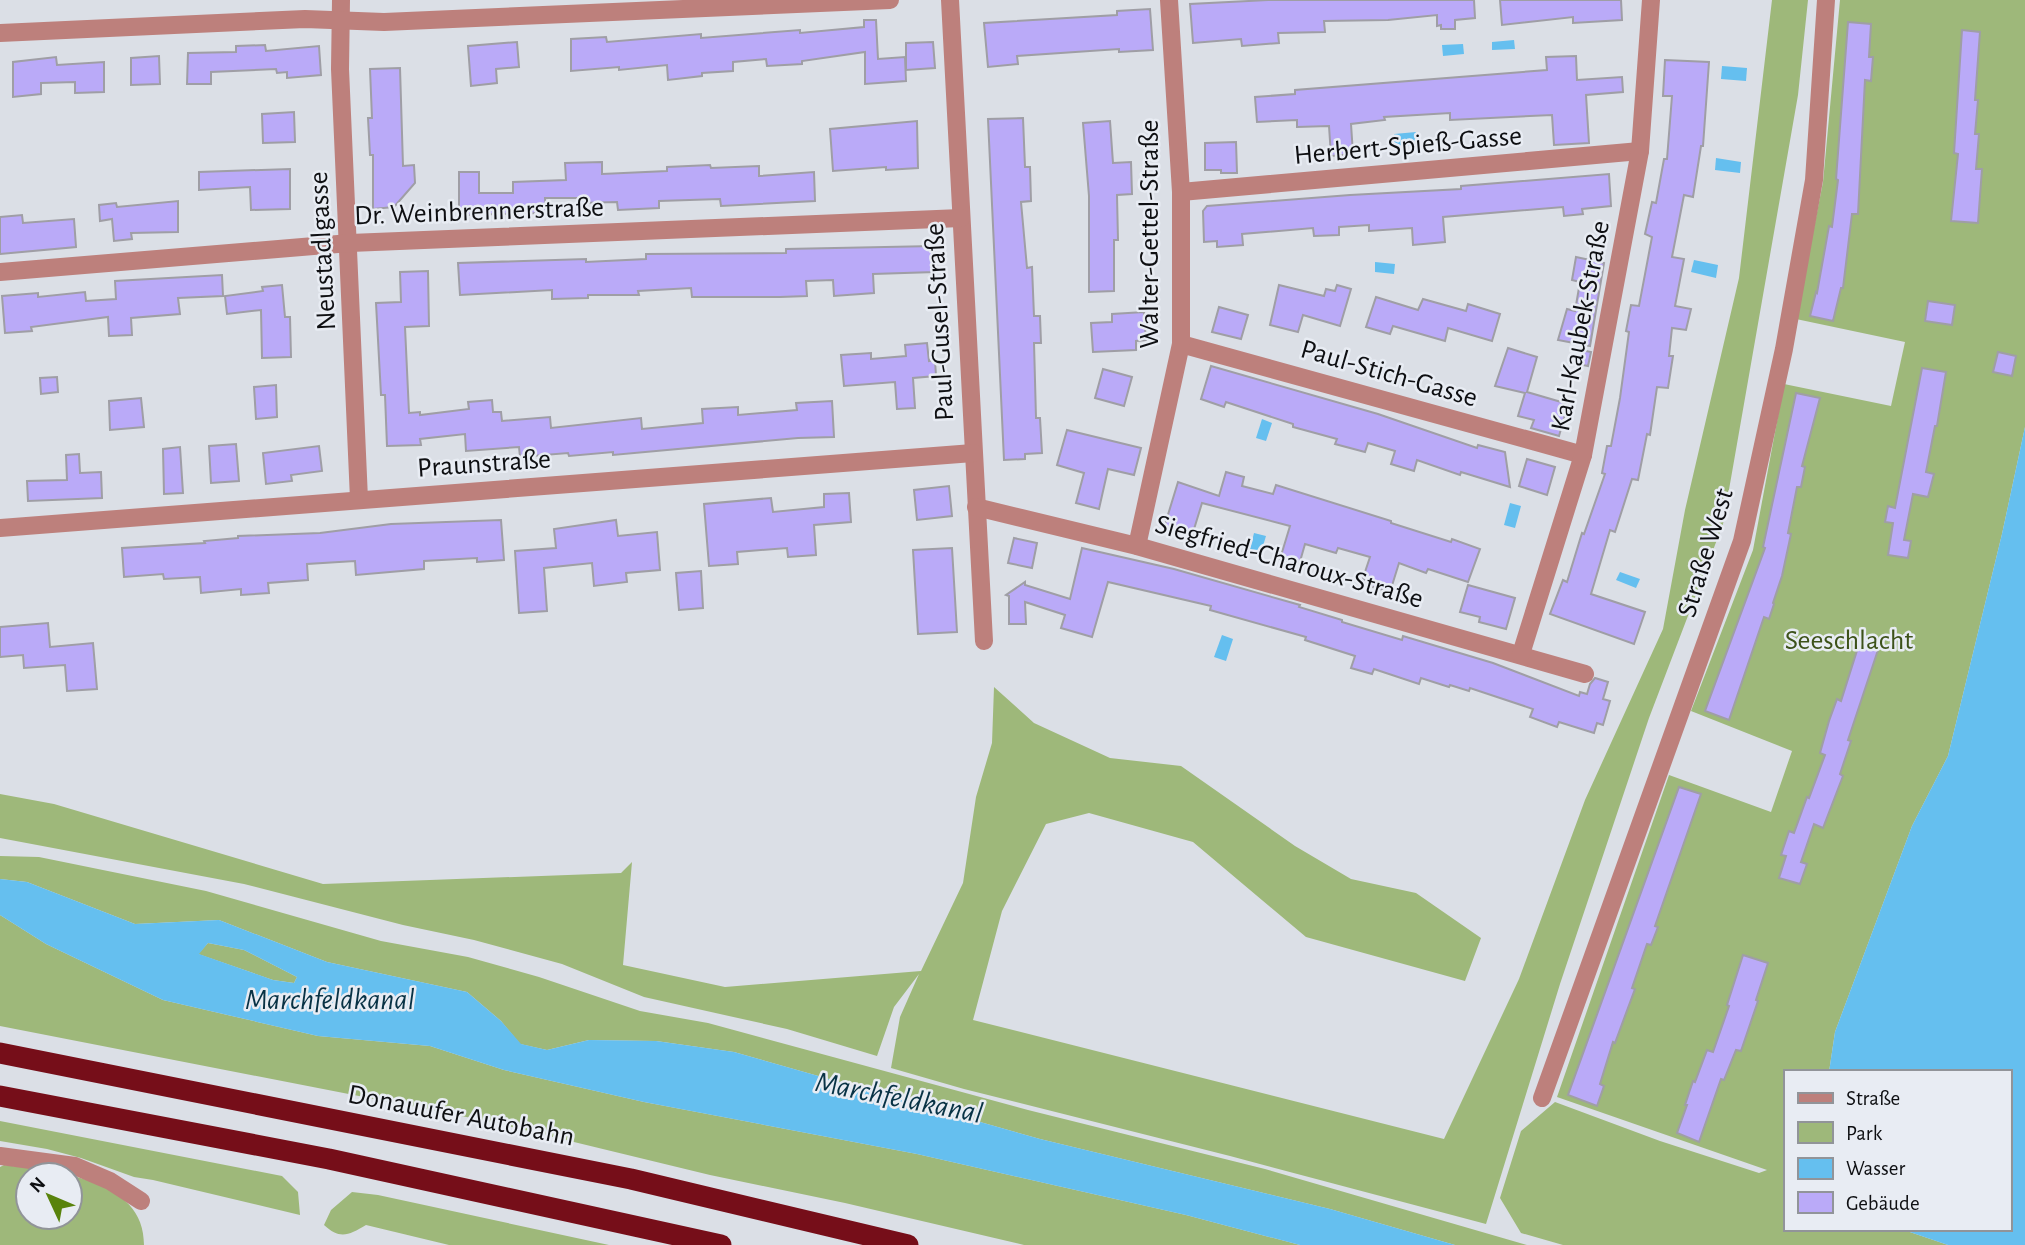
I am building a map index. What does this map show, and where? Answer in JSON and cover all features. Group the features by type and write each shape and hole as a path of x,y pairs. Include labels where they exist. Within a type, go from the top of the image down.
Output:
{"highway":[{"name":"Donauufer Autobahn","path":"0,1053 618,1177 908,1245"},
{"path":"0,1096 329,1159 720,1245"}],"street":[{"name":"Neustadlgasse","path":"341,0 340,69 359,499"},
{"path":"0,33 304,19 384,22 890,0"},
{"name":"Paul-Gusel-Straße","path":"950,0 984,641"},
{"name":"Walter-Gettel-Straße","path":"1137,547 1181,344 1181,192 1169,0"},
{"name":"Karl-Kaubek-Straße","path":"1521,654 1583,455 1640,151 1651,0"},
{"name":"Straße West","path":"1542,1098 1742,541 1784,349 1814,180 1826,0"},
{"name":"Herbert-Spieß-Gasse","path":"1181,192 1640,151"},
{"name":"Dr. Weinbrennerstraße","path":"0,272 349,243 961,218"},
{"name":"Paul-Stich-Gasse","path":"1181,344 1583,455"},
{"name":"Praunstraße","path":"0,528 973,453"},
{"name":"Siegfried-Charoux-Straße","path":"976,507 1137,547 1585,674"},
{"path":"0,1156 75,1166 110,1181 141,1201"}],"green space":[{"path":"1772,0 1808,0 1798,95 1723,524 1649,718 1560,984 1486,1224 891,1068 900,1017 919,974 894,1007 877,1056 787,1029 644,997 562,964 474,940 403,925 244,884 0,838 0,794 54,804 323,884 621,873 632,862 623,965 725,987 921,971 963,883 976,797 992,743 994,687 1034,723 1110,758 1181,766 1295,846 1351,879 1416,893 1481,938 1465,981 1306,937 1193,842 1089,813 1046,824 1002,911 973,1020 1444,1139 1519,979 1585,800 1663,629 1685,510 1739,278"},
{"name":"Seeschlacht","path":"1840,0 2025,0 2025,427 2002,534 1948,756 1912,826 1835,1032 1829,1070 1784,1070 1784,1231 1907,1231 1948,1245 1563,1245 1521,1233 1500,1198 1521,1131 1555,1102 1660,1141 1759,1173 1767,1170 1557,1097 1669,775 1771,812 1792,751 1691,711 1753,550 1784,384 1891,406 1905,342 1796,319 1823,182"},
{"path":"0,856 39,857 206,891 381,941 468,957 539,977 640,1011 708,1023 1028,1110 1265,1169 1527,1245 1455,1245 1330,1209 1040,1139 734,1052 656,1041 589,1040 547,1050 520,1044 501,1021 467,992 327,962 219,920 135,924 27,882 0,879"},
{"path":"0,915 46,944 163,1000 318,1036 430,1046 504,1070 644,1102 917,1154 1186,1215 1300,1245 1024,1245 710,1175 492,1122 0,1026"},
{"path":"208,943 244,950 297,977 294,983 273,980 198,954"},
{"path":"0,1121 282,1176 298,1192 300,1215 134,1177 47,1149 0,1141"},
{"path":"4,1165 14,1166 14,1231 84,1231 84,1179 113,1192 130,1205 140,1223 144,1245 0,1245 0,1167"},
{"path":"352,1192 378,1195 609,1245 449,1245 366,1225 349,1233 335,1233 324,1225 331,1210"}],"water":[{"path":"1514,40 1515,49 1492,50 1492,42"},
{"path":"1463,44 1464,54 1443,56 1442,45"},
{"path":"1722,66 1747,68 1746,81 1721,79"},
{"path":"1416,132 1417,145 1394,146 1394,134"},
{"path":"1716,158 1741,162 1740,173 1715,170"},
{"path":"1694,260 1718,265 1716,278 1691,272"},
{"path":"1375,262 1395,264 1394,274 1375,272"},
{"path":"1262,419 1272,423 1266,441 1256,438"},
{"name":"Seeschlacht","path":"2025,427 2025,1245 1948,1245 1907,1231 2011,1231 2011,1070 1829,1070 1835,1032 1912,826 1948,756"},
{"path":"1510,503 1521,506 1515,528 1504,525"},
{"path":"1254,533 1266,536 1260,556 1249,553"},
{"path":"1620,572 1640,579 1636,588 1616,580"},
{"path":"1222,635 1233,639 1226,661 1214,657"},
{"name":"Marchfeldkanal","path":"0,879 27,882 135,924 219,920 327,962 467,992 501,1021 521,1044 547,1050 589,1040 656,1041 734,1052 1040,1139 1330,1209 1455,1245 1300,1245 1186,1215 917,1154 644,1102 504,1070 430,1046 318,1036 163,1000 46,944 0,915","holes":["208,943 244,950 297,977 294,983 273,980 199,954"]}],"building":[{"path":"1268,0 1474,0 1475,18 1455,20 1455,29 1441,29 1441,25 1437,26 1437,15 1388,20 1324,21 1325,32 1278,33 1279,43 1242,46 1241,39 1193,43 1190,4"},
{"path":"1500,0 1621,0 1622,20 1573,23 1573,17 1502,25"},
{"path":"1150,9 1153,50 1119,52 1119,49 1017,56 1018,64 988,67 984,23 1117,15 1117,11"},
{"path":"864,20 876,20 878,59 905,57 906,81 865,84 865,52 802,61 802,64 767,66 766,59 733,62 733,71 702,73 702,76 668,80 667,65 571,71 571,39 606,37 607,42 701,34 701,38 800,30 800,33 864,27"},
{"path":"1848,22 1871,24 1869,57 1873,57 1871,81 1865,80 1858,214 1852,214 1843,288 1833,321 1810,316 1829,226 1832,227 1838,180"},
{"path":"1962,30 1980,32 1975,100 1978,100 1975,134 1979,134 1976,169 1982,169 1978,223 1951,221 1958,154 1954,153"},
{"path":"517,42 519,67 496,69 497,83 471,86 468,46"},
{"path":"933,42 935,68 906,70 906,43"},
{"path":"265,45 266,51 319,46 321,75 287,78 287,72 277,73 276,69 211,72 211,84 187,84 188,53 236,52 236,46"},
{"path":"159,56 160,84 131,85 131,58"},
{"path":"1576,56 1577,80 1622,77 1623,92 1586,95 1589,143 1554,145 1552,115 1450,120 1450,113 1384,117 1385,120 1351,124 1353,154 1331,156 1329,126 1297,127 1297,120 1257,122 1255,97 1295,94 1295,90 1547,70 1546,57"},
{"path":"56,57 57,65 104,62 104,92 75,93 75,82 41,83 41,94 13,97 13,62"},
{"path":"1665,60 1709,62 1703,146 1693,197 1684,195 1672,257 1684,259 1675,306 1691,309 1686,330 1672,328 1669,356 1673,356 1668,388 1657,387 1650,435 1647,434 1638,480 1632,479 1615,532 1610,530 1591,594 1645,612 1634,644 1550,614 1563,580 1567,582 1582,533 1584,534 1605,474 1602,473 1607,446 1611,446 1620,398 1631,305 1639,306 1652,237 1645,234 1652,202 1656,203 1664,159 1667,159 1672,96 1663,96"},
{"path":"400,68 403,166 414,165 415,183 394,207 373,209 373,155 370,155 368,118 372,118 370,69"},
{"path":"294,112 295,142 263,143 262,114"},
{"path":"1023,118 1025,167 1030,167 1031,201 1021,202 1027,268 1032,267 1034,316 1040,316 1041,343 1034,343 1036,418 1040,418 1042,453 1025,454 1025,459 1004,460 988,119"},
{"path":"917,121 918,168 886,170 886,167 833,171 830,129"},
{"path":"1110,121 1113,163 1131,162 1132,194 1117,195 1118,240 1114,240 1114,291 1089,292 1089,196 1083,123"},
{"path":"1236,142 1237,173 1205,170 1205,143"},
{"path":"602,162 602,174 667,171 667,167 710,165 711,168 759,166 759,176 814,172 815,201 721,206 720,199 659,201 659,208 618,210 617,202 578,203 578,198 545,198 546,213 459,215 459,172 479,172 479,193 513,193 513,182 566,180 565,163"},
{"path":"290,169 290,209 251,210 250,187 199,190 199,172"},
{"path":"1609,174 1611,206 1582,209 1583,214 1564,216 1563,207 1443,217 1445,242 1413,245 1412,228 1369,231 1369,225 1339,227 1339,235 1314,236 1313,228 1242,234 1243,245 1217,247 1217,241 1204,242 1203,211 1207,206 1461,189 1461,186"},
{"path":"178,201 178,232 131,233 132,239 114,241 112,219 100,221 99,205 116,203 117,207"},
{"path":"22,215 23,223 74,219 76,247 0,254 0,217"},
{"path":"934,246 935,272 873,274 874,293 834,296 833,280 806,281 807,296 692,297 691,288 638,291 639,295 588,295 588,298 552,299 552,290 460,295 458,263 586,259 586,262 646,259 646,254 786,253 786,249"},
{"path":"1576,257 1604,263 1590,346 1558,340 1567,309 1575,311 1580,282 1572,280"},
{"path":"428,271 429,326 405,327 409,413 420,412 420,415 469,409 468,402 492,400 493,412 501,412 502,421 550,417 551,428 641,418 642,429 703,423 702,409 738,407 738,415 797,410 796,403 832,401 834,437 613,455 613,452 520,457 519,447 466,451 465,434 420,439 421,445 387,446 376,303 401,302 400,272"},
{"path":"222,275 223,296 178,298 180,314 131,318 132,335 109,336 108,317 31,327 32,331 5,333 2,296 38,293 38,297 85,292 86,301 116,299 115,281"},
{"path":"282,285 285,317 290,317 291,357 262,358 261,310 227,314 225,296 263,291 262,287"},
{"path":"1279,285 1324,296 1326,289 1335,291 1337,285 1351,289 1340,326 1303,315 1298,332 1270,325"},
{"path":"1376,297 1418,310 1423,299 1466,311 1468,304 1500,314 1492,341 1448,328 1445,341 1393,326 1390,334 1366,327"},
{"path":"1928,301 1955,305 1952,325 1925,321"},
{"path":"1219,307 1248,315 1241,339 1212,332"},
{"path":"1144,312 1146,340 1136,341 1136,350 1093,352 1091,323 1112,322 1112,314"},
{"path":"927,343 929,361 935,360 936,376 913,378 915,408 897,409 895,382 844,386 841,355 871,353 871,359 906,356 905,345"},
{"path":"1508,348 1537,357 1527,392 1568,404 1559,436 1531,428 1534,420 1518,416 1525,393 1495,386"},
{"path":"1581,350 1591,352 1588,366 1578,364"},
{"path":"1998,352 2016,356 2012,376 1993,372"},
{"path":"1211,366 1378,414 1477,448 1478,445 1505,452 1510,487 1461,472 1460,475 1417,460 1414,471 1391,464 1395,451 1368,443 1365,452 1335,444 1337,439 1293,427 1293,424 1226,402 1224,407 1201,399"},
{"path":"1922,368 1946,372 1926,472 1934,474 1928,497 1913,494 1904,540 1911,541 1908,558 1888,555 1893,523 1885,522 1888,506 1895,508"},
{"path":"1103,369 1132,377 1124,406 1095,398"},
{"path":"57,377 58,392 41,394 40,378"},
{"path":"276,385 277,417 256,419 254,387"},
{"path":"1796,393 1820,398 1802,466 1805,467 1801,487 1797,487 1782,576 1769,619 1764,617 1729,720 1705,711 1765,548 1763,547"},
{"path":"141,398 144,427 110,430 109,401"},
{"path":"1067,430 1141,448 1134,475 1108,469 1099,509 1076,503 1084,473 1057,465"},
{"path":"236,444 239,481 211,483 209,446"},
{"path":"319,446 322,471 291,475 292,481 266,484 263,453"},
{"path":"180,447 183,493 164,494 163,449"},
{"path":"79,454 80,473 101,472 102,498 28,501 27,481 67,480 66,455"},
{"path":"1527,459 1555,467 1547,495 1519,486"},
{"path":"1226,472 1244,477 1242,486 1273,494 1276,485 1480,549 1468,582 1428,569 1426,573 1399,563 1390,592 1370,586 1363,578 1370,557 1338,548 1336,553 1305,544 1299,565 1280,559 1290,526 1202,503 1191,539 1163,531 1178,482 1219,496"},
{"path":"949,486 952,516 917,520 914,490"},
{"path":"849,493 851,522 814,525 816,555 788,557 787,548 737,552 738,564 709,566 704,504 771,498 773,512 824,507 824,494"},
{"path":"501,520 504,560 477,562 477,558 424,561 424,569 356,575 355,561 307,564 308,580 268,583 269,593 241,595 241,589 201,593 200,577 164,579 163,574 124,577 122,548 205,543 204,541 238,536 320,533 391,524"},
{"path":"616,520 618,536 657,532 660,570 626,573 627,582 594,586 592,563 544,568 547,611 519,613 515,551 556,548 554,529"},
{"path":"1014,538 1037,543 1032,568 1008,563"},
{"path":"952,548 957,632 918,634 913,550"},
{"path":"1082,548 1174,569 1300,605 1299,607 1342,622 1402,640 1403,636 1493,663 1579,696 1580,692 1587,694 1595,678 1608,682 1603,699 1610,701 1603,725 1597,723 1594,733 1559,722 1557,727 1530,717 1533,709 1470,688 1469,691 1450,685 1449,687 1421,678 1419,684 1374,669 1372,674 1351,668 1355,656 1305,640 1306,637 1210,610 1211,606 1108,582 1092,637 1061,628 1065,615 1025,602 1026,624 1009,624 1009,596 1006,595 1025,582 1025,585 1070,599"},
{"path":"701,571 703,608 679,610 676,573"},
{"path":"1468,585 1515,598 1506,629 1479,622 1480,617 1460,612"},
{"path":"48,623 50,647 93,643 97,689 67,691 65,665 24,668 23,655 0,657 0,627"},
{"path":"1861,638 1880,644 1848,740 1851,741 1840,774 1843,776 1823,828 1814,824 1801,862 1807,864 1800,884 1779,878 1786,856 1781,855 1789,831 1794,833 1807,797 1809,798 1825,755 1820,753 1829,721 1837,699 1841,701"},
{"path":"1679,787 1701,794 1655,926 1658,927 1651,945 1647,944 1632,988 1635,989 1615,1043 1613,1042 1600,1084 1604,1086 1597,1106 1568,1095"},
{"path":"1743,955 1768,963 1741,1051 1736,1050 1724,1080 1721,1079 1699,1142 1677,1133 1693,1081 1695,1082 1707,1050 1713,1052"}]}
